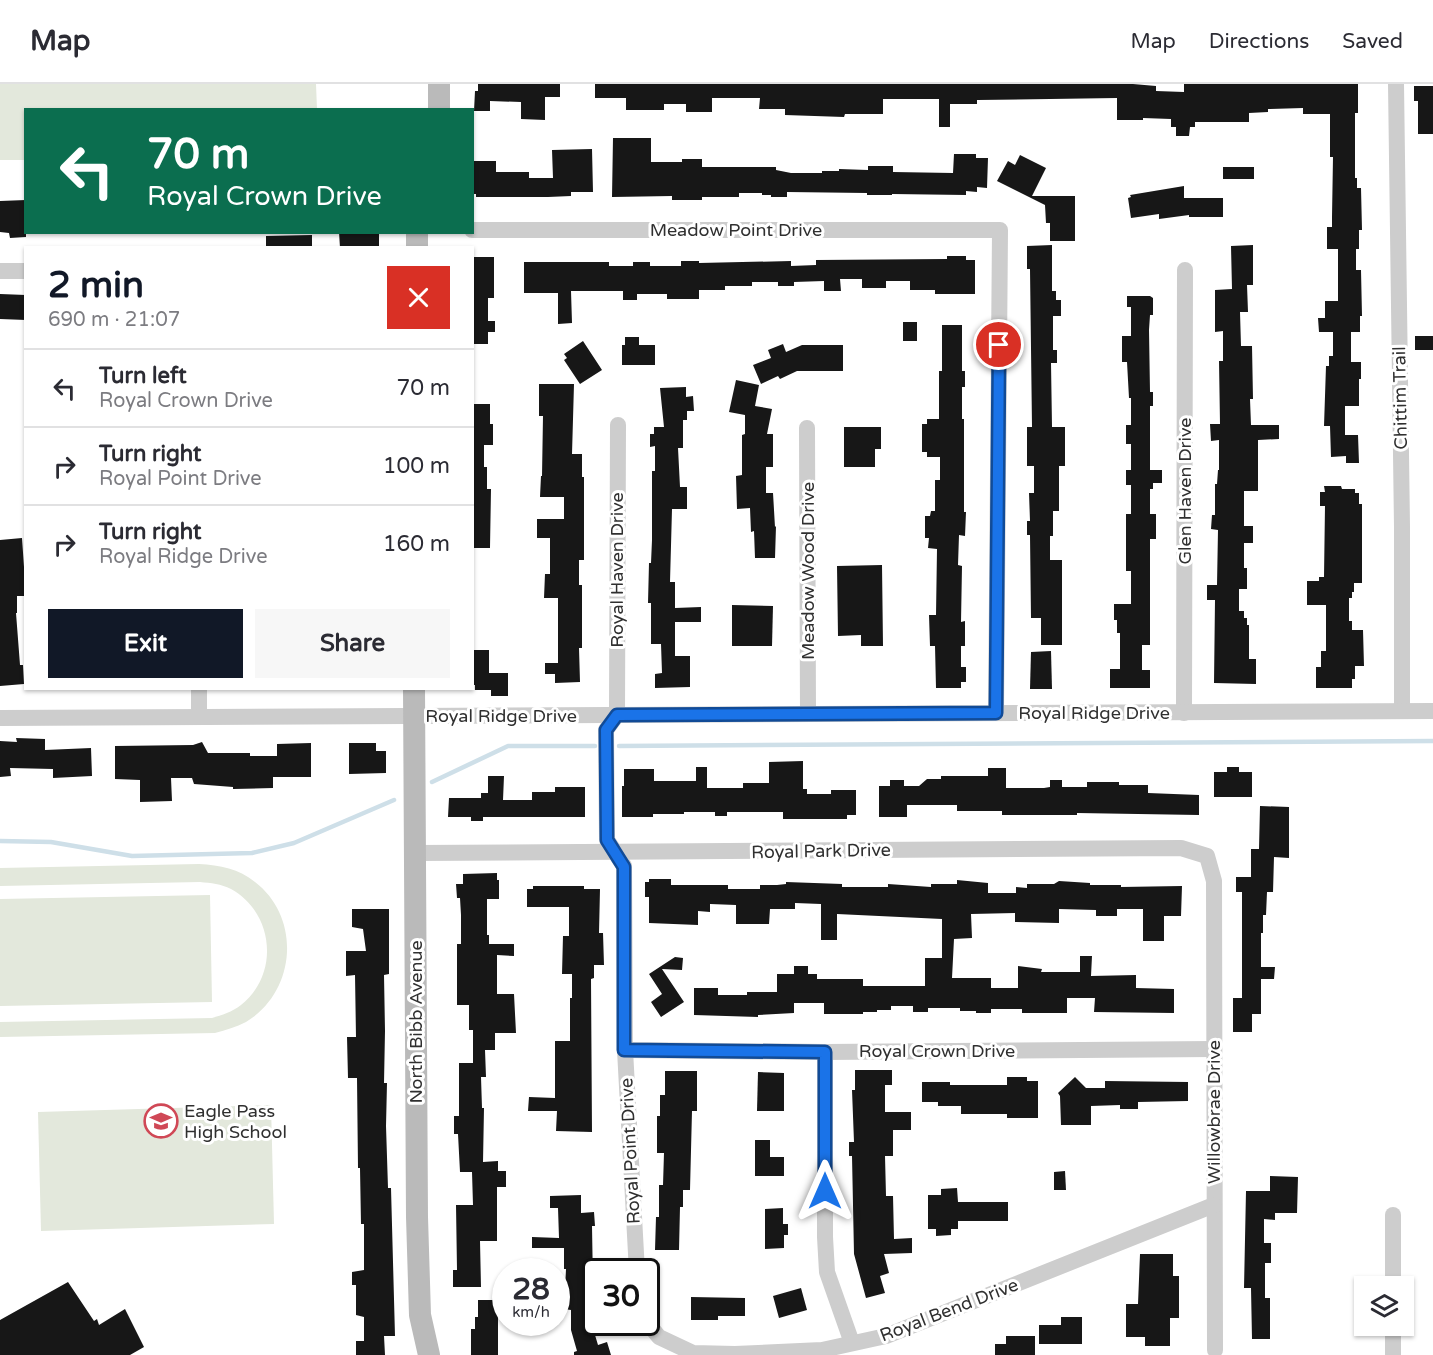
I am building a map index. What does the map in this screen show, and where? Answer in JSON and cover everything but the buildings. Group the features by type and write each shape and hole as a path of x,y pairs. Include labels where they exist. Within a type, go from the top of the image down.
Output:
{"main road":[{"path":"439,108 440,84"},
{"name":"North Bibb Avenue","path":"414,690 417,1217 420,1315 429,1355"}],"street":[{"name":"Chittim Trail","path":"1396,84 1402,711"},
{"name":"Meadow Point Drive","path":"474,230 1000,230 996,713"},
{"name":"Glen Haven Drive","path":"1184,712 1185,270"},
{"path":"0,271 24,271"},
{"name":"Royal Haven Drive","path":"617,715 618,425"},
{"name":"Meadow Wood Drive","path":"807,428 808,714"},
{"path":"199,690 199,717"},
{"name":"Royal Ridge Drive","path":"0,718 1433,711"},
{"name":"Royal Point Drive","path":"617,715 606,730 607,840 624,867 624,1050 636,1258"},
{"name":"Royal Park Drive","path":"416,853 1181,848 1207,856 1212,873"},
{"name":"Willowbrae Drive","path":"1212,873 1214,881 1215,1350"},
{"name":"Royal Crown Drive","path":"624,1050 825,1052 1214,1049"},
{"path":"825,1052 827,1272 852,1343"},
{"name":"Royal Bend Drive","path":"657,1336 693,1353 735,1354 822,1350 886,1336 1214,1205"},
{"path":"1392,1215 1393,1276"},
{"path":"1393,1336 1393,1355"}],"shaded area":[{"path":"0,84 316,84 317,108 24,108 24,160 0,160"},
{"path":"199,864 229,868 249,878 270,897 280,915 286,934 287,954 283,974 275,993 263,1009 246,1022 215,1033 0,1037 0,1022 212,1018 241,1005 254,992 262,977 267,944 256,913 231,889 200,882 0,886 0,868"},
{"path":"210,895 212,1002 0,1006 0,899"},
{"path":"271,1105 274,1224 41,1231 38,1112"}],"waterway":[{"path":"619,746 1433,741"},
{"path":"432,782 508,746 595,746"},
{"path":"0,841 51,842 132,856 252,853 294,843 394,800"}],"place":[{"name":"Eagle Pass High School","path":"161,1121"}],"route":[{"path":"825,1191 825,1052 624,1050 624,867 607,840 606,730 617,715 996,713 999,345"}]}
